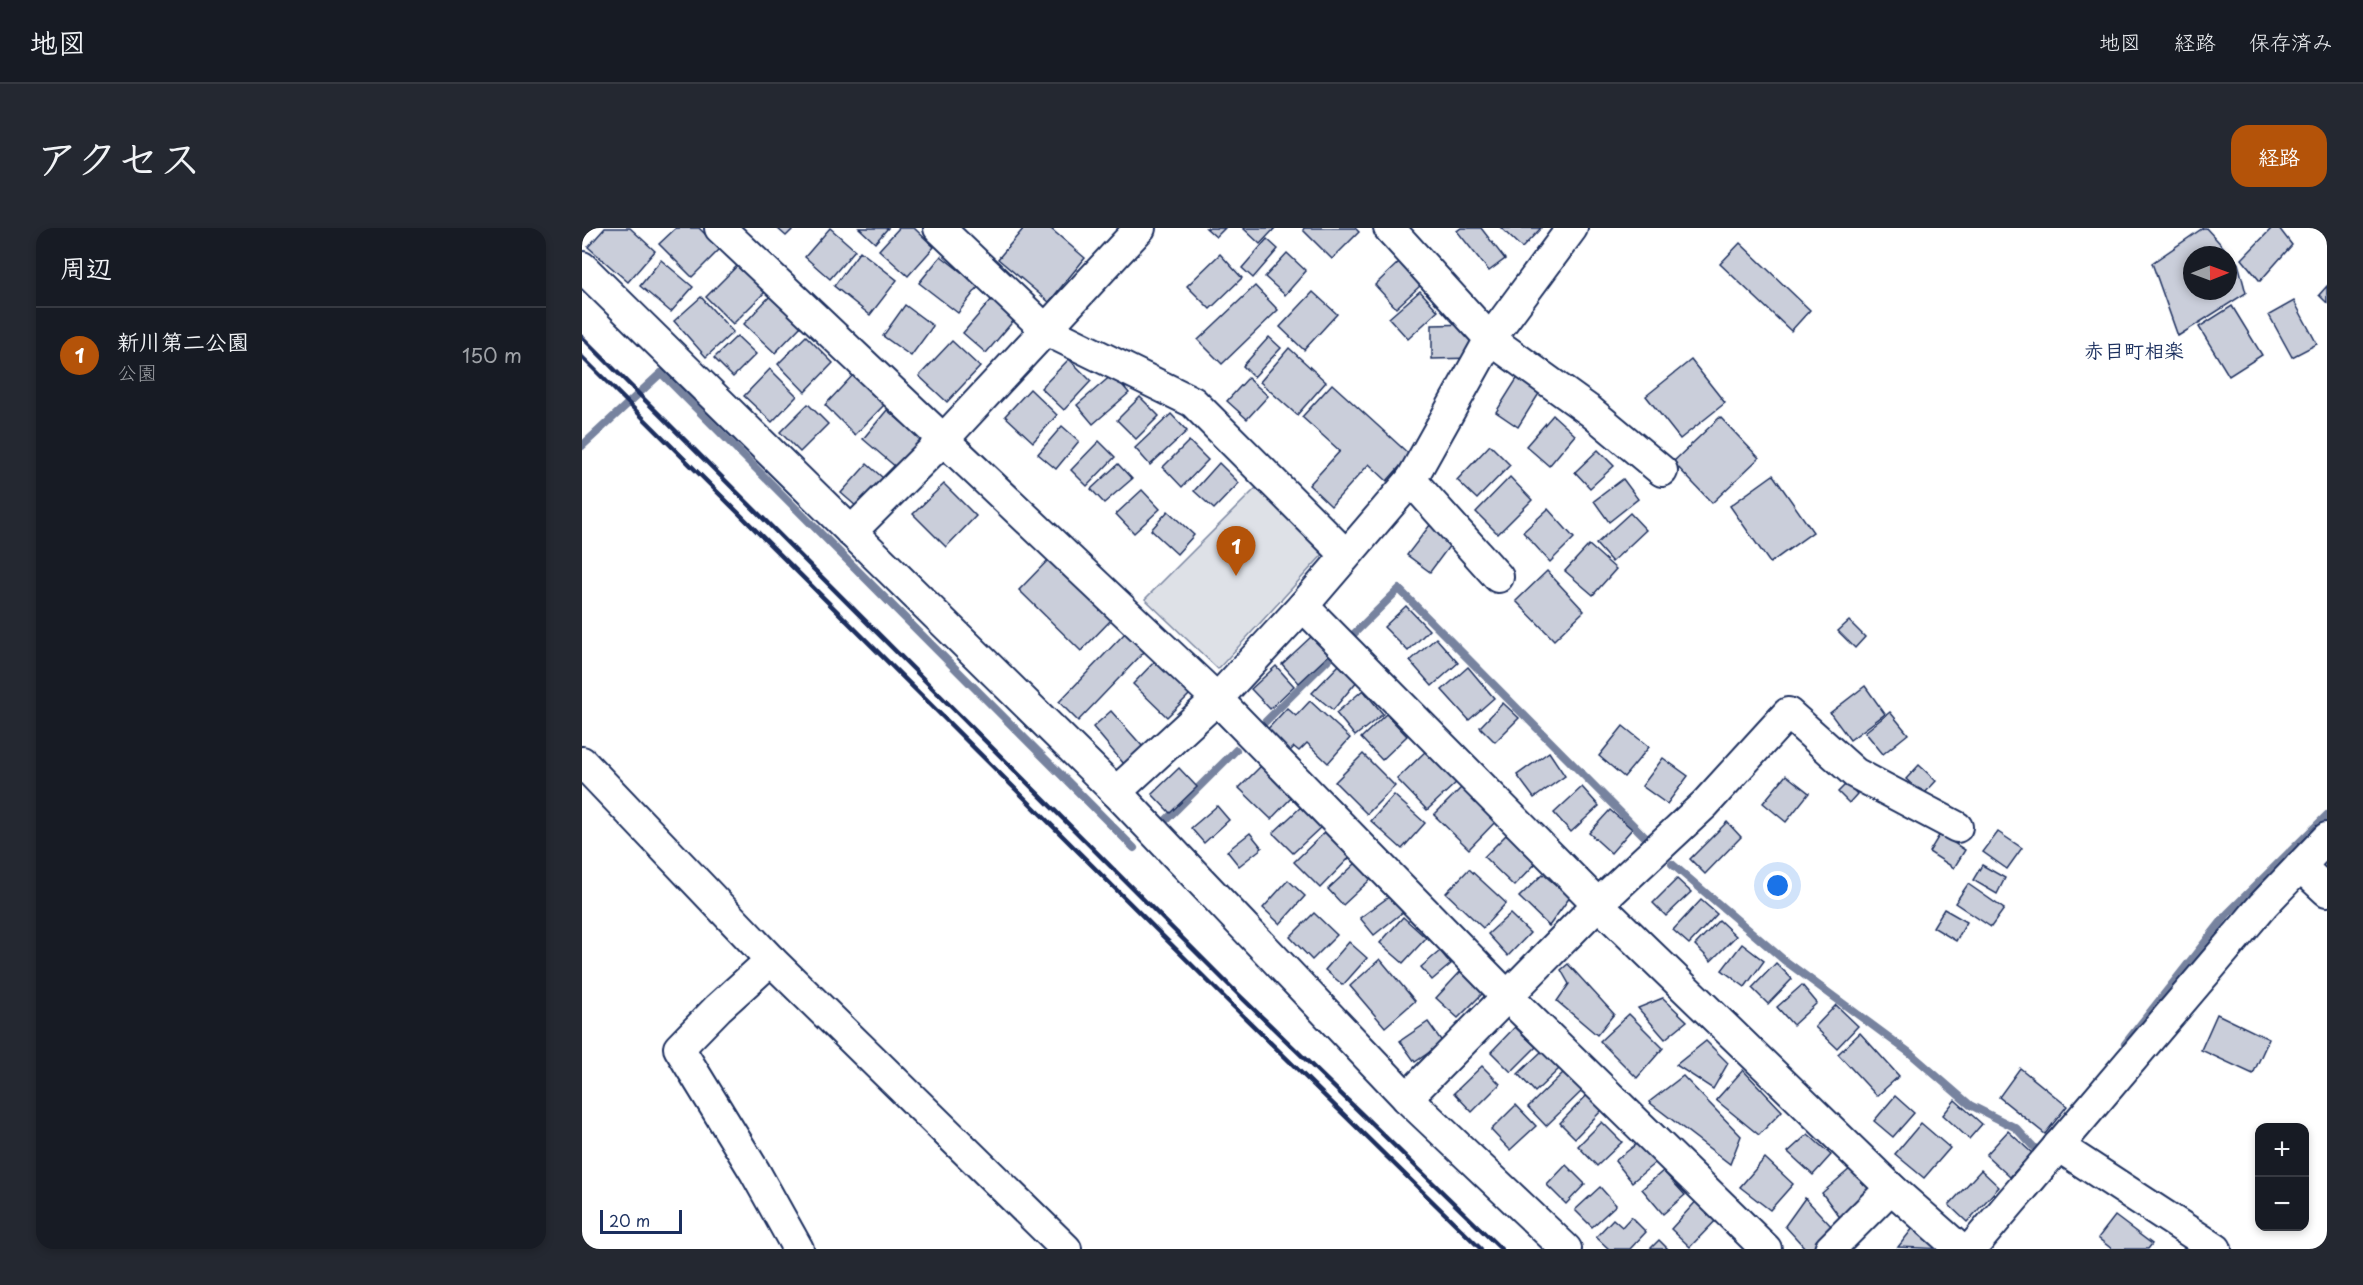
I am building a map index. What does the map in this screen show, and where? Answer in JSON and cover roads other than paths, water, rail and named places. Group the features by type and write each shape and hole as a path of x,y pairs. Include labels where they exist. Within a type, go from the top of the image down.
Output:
{"street":[{"path":"720,228 1217,699 1506,995 1766,1249"},
{"path":"939,228 1046,330 1193,402 1345,554"},
{"path":"851,532 943,440 1140,228"},
{"path":"1389,228 1490,339 1590,411 1662,471"},
{"path":"1116,792 1217,699 1303,606 1345,554 1412,480 1490,339 1572,228"},
{"path":"582,267 1116,792 1407,1098 1566,1249"},
{"path":"1412,480 1498,577"},
{"path":"1303,606 1598,904 1891,1188 1960,1249"},
{"path":"1407,1098 1598,904 1706,804 1788,713 1855,774 1957,827"},
{"path":"582,762 771,960 1066,1249"},
{"path":"1971,1249 2264,904 2327,838"},
{"path":"2300,866 2327,891"},
{"path":"771,960 718,1008 679,1048 755,1172 798,1249"},
{"path":"2058,1146 2216,1249"},
{"path":"1830,1249 1891,1188"}],"waterway":[{"path":"582,446 661,373 1134,848"},
{"path":"1261,726 1399,589 1647,839"},
{"path":"1162,824 1236,750"},
{"path":"2125,1044 2228,913 2327,815"},
{"path":"1672,864 1784,960 1910,1053 1970,1105 2016,1128 2039,1153 2042,1149"}],"railway":[{"path":"582,337 1238,994 1501,1249"},
{"path":"582,357 1229,1002 1481,1249"}],"place":[{"name":"新川第二公園","path":"1236,576"}],"district":[{"name":"赤目町相楽","path":"2134,350"}]}
